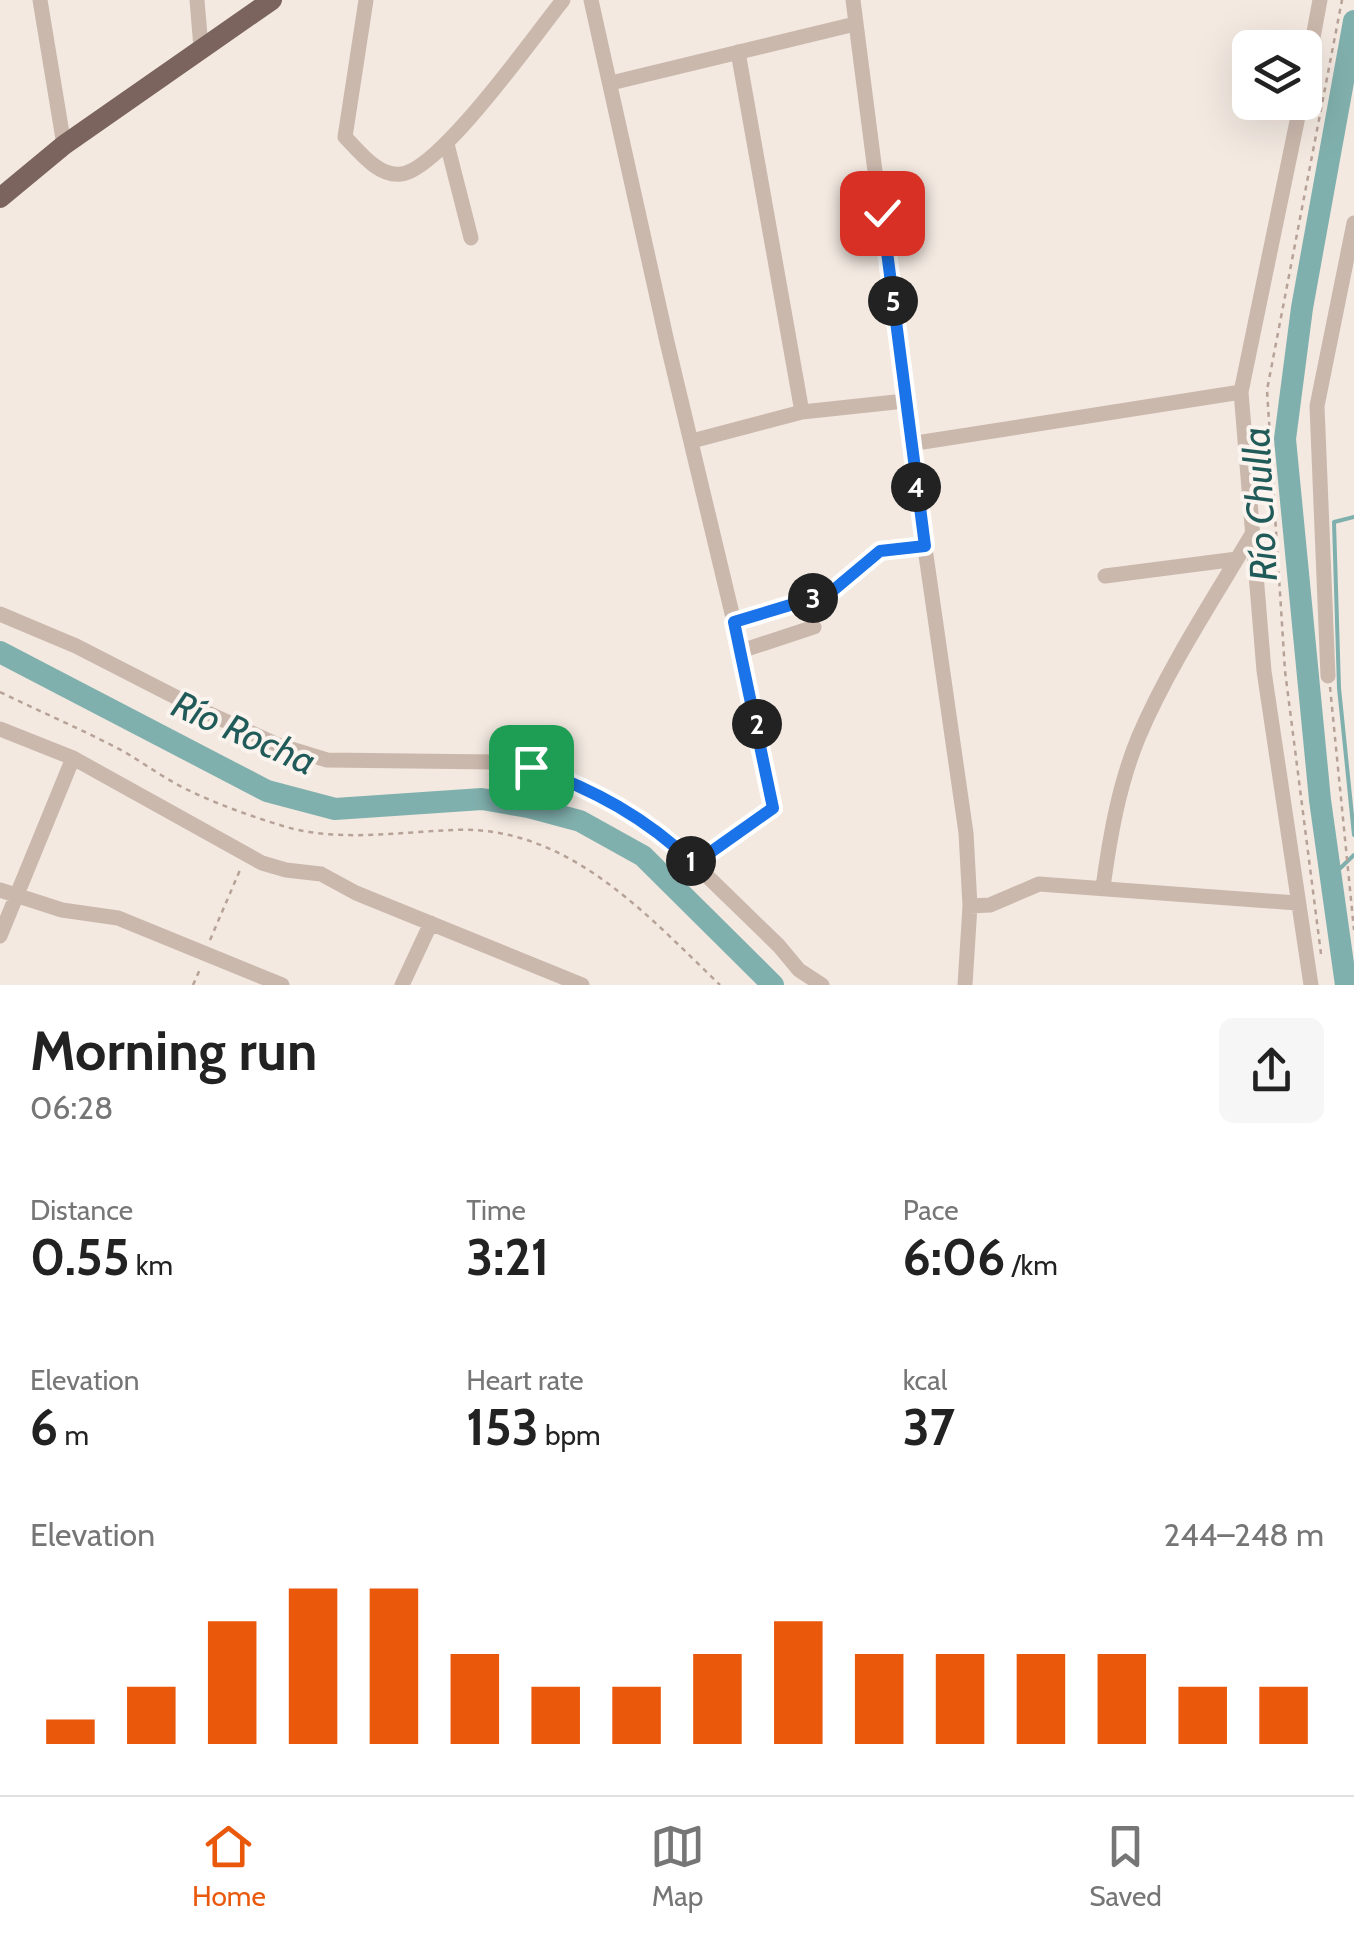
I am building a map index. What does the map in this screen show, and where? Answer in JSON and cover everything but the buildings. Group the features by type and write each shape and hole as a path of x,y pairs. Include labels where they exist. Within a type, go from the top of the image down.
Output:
{"main road":[{"path":"0,198 64,145 272,0"}],"street":[{"path":"40,0 64,145"},
{"path":"197,0 201,48"},
{"path":"366,0 345,137 367,160 388,174 403,174 420,167 447,144 563,0"},
{"path":"591,0 741,651 773,808 694,864"},
{"path":"853,0 910,444 966,834 970,906 965,985"},
{"path":"1314,30 1320,0"},
{"path":"611,83 856,24"},
{"path":"738,52 802,412"},
{"path":"1297,120 1241,392 1264,671 1310,985"},
{"path":"447,144 471,238"},
{"path":"1328,676 1317,406 1354,223"},
{"path":"910,444 1241,392"},
{"path":"692,441 802,412 905,401"},
{"path":"1104,886 1114,819 1139,736 1252,534"},
{"path":"880,551 925,546"},
{"path":"1105,576 1237,559"},
{"path":"734,622 830,593"},
{"path":"0,614 76,646 278,745 328,760 495,762 531,767 618,804 669,839 799,970 822,985"},
{"path":"741,651 814,626"},
{"path":"0,728 73,758 247,855 286,870 321,874 356,893 582,985"},
{"path":"0,936 8,892 73,758"},
{"path":"970,906 990,905 1039,884 1297,903"},
{"path":"8,892 62,910 118,918 282,985"},
{"path":"402,985 430,923"}],"path":[{"path":"1322,968 1317,903 1284,671 1267,390 1342,0"},
{"path":"830,593 880,551"},
{"path":"1328,676 1354,930"},
{"path":"0,692 122,751 188,790 282,826 353,834 490,830 546,846 587,866 643,912 720,985"},
{"path":"193,985 247,855"}],"waterway":[{"name":"Río Chulla","path":"1346,985 1320,800 1285,439 1302,308 1354,21"},
{"path":"1354,517 1334,522 1339,688 1354,835"},
{"name":"Río Rocha","path":"0,652 267,791 335,809 482,799 580,821 643,856 773,985"},
{"path":"1331,877 1354,855"}],"route":[{"path":"531,767 618,804 669,839 694,864 773,808 734,622 830,593 880,551 925,546 882,213"}]}
